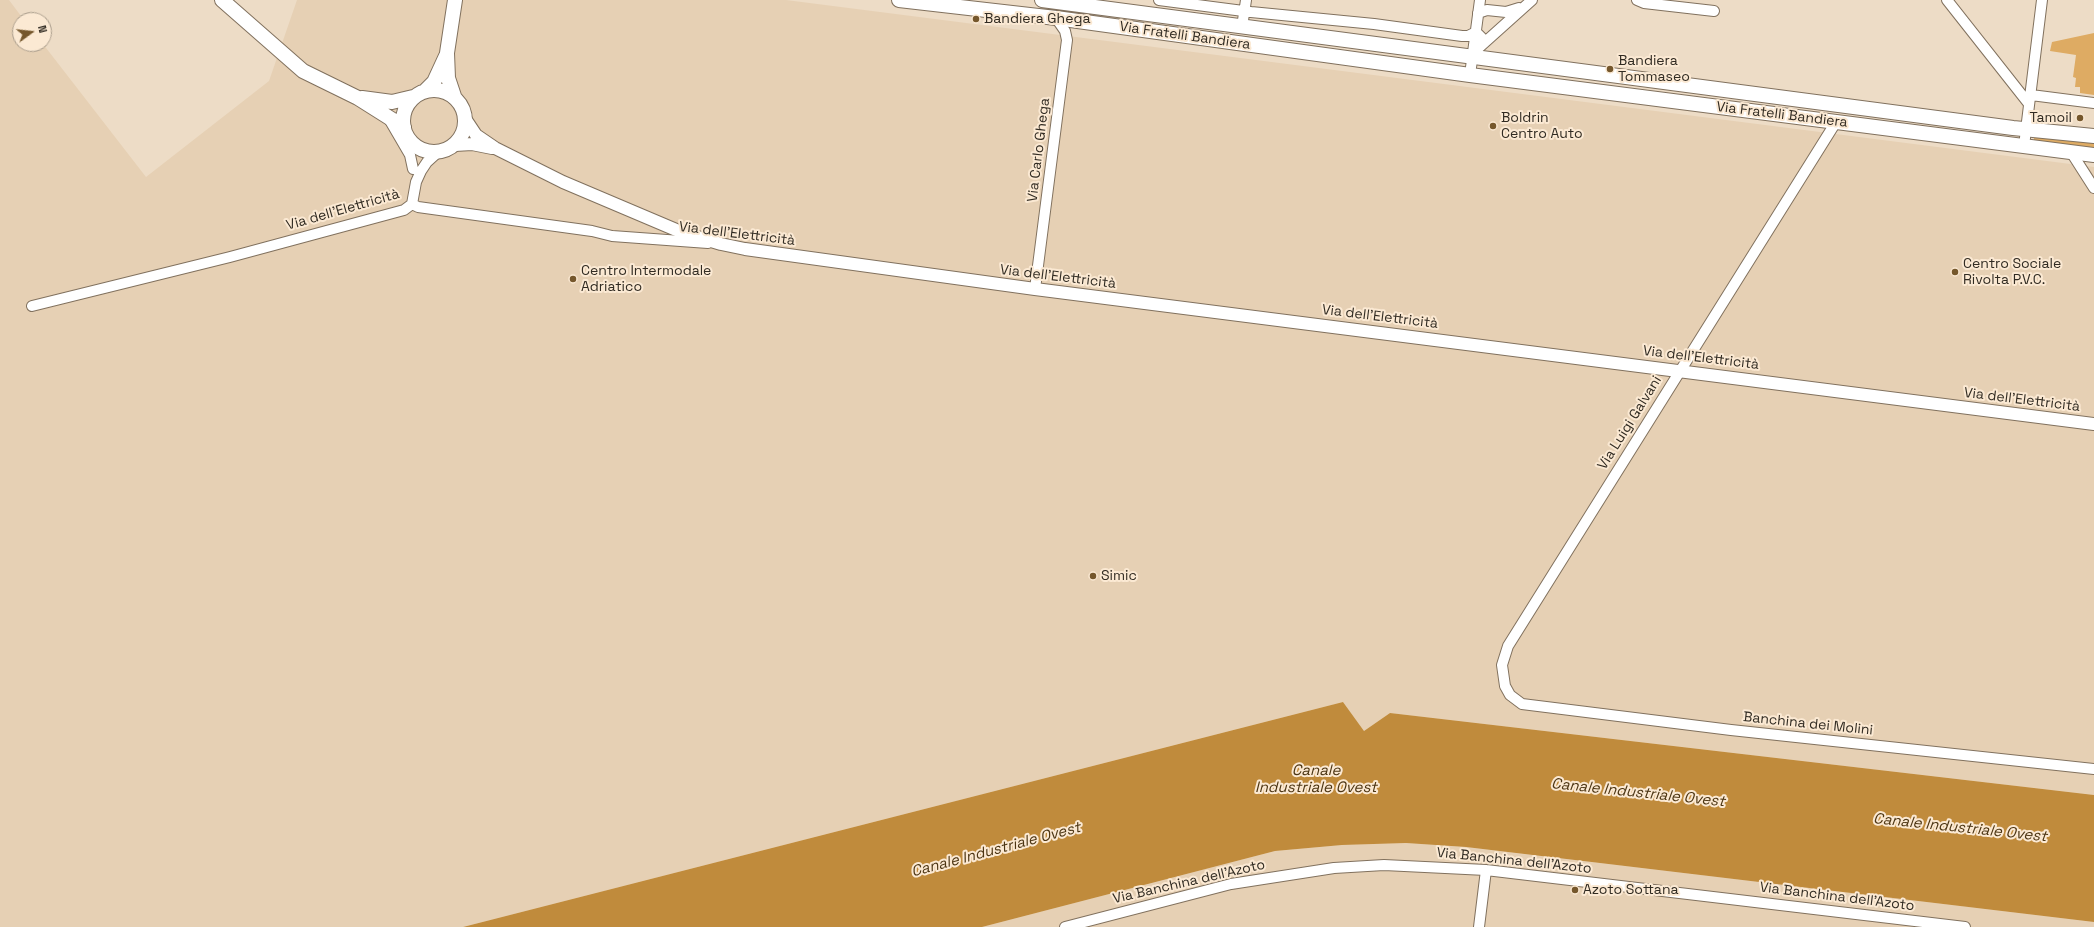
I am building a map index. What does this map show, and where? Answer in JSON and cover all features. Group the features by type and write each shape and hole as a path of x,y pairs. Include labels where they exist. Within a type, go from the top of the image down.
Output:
{"main road":[{"path":"222,0 303,71 358,98 404,127"},
{"path":"413,97 403,116 404,127 412,143 424,150 438,152 454,145 463,134 466,120 460,103 454,96 448,78 447,53 455,0"},
{"name":"Via Fratelli Bandiera","path":"899,0 1056,18 1470,75 2094,155"},
{"name":"Via Fratelli Bandiera","path":"1042,0 1242,27 1473,54 2094,136"},
{"path":"358,98 392,102 413,97 426,90 434,82 447,53"},
{"path":"426,90 441,90 454,96"}],"street":[{"path":"1159,0 1245,11 1374,24 1462,36 1468,36 1476,32"},
{"path":"1242,27 1246,0"},
{"path":"1470,75 1480,0"},
{"path":"1473,54 1507,16 1532,0"},
{"path":"1637,0 1644,4 1714,11"},
{"path":"1947,0 2030,100 2094,103"},
{"path":"2024,146 2042,0"},
{"path":"1478,13 1487,10 1507,16"},
{"name":"Via Carlo Ghega","path":"1035,289 1067,40 1065,31 1056,18"},
{"path":"1476,32 1485,41"},
{"path":"385,114 410,155 416,182"},
{"path":"466,120 476,135 495,148 564,182 667,226 722,244"},
{"name":"Via Luigi Galvani","path":"1519,702 1510,695 1504,682 1502,665 1508,646 1836,122"},
{"path":"412,143 415,155 413,169"},
{"path":"454,145 472,144 495,148"},
{"path":"412,204 416,182 427,162 438,152"},
{"path":"2071,152 2094,188"},
{"name":"Via dell'Elettricità","path":"32,306 384,217 407,209 412,204 418,208 592,231 612,236 722,244 1035,289 1680,370 2092,425"},
{"name":"Banchina dei Molini","path":"1519,702 1731,730 2094,770"},
{"name":"Via Banchina dell'Azoto","path":"1065,927 1231,884 1287,874 1334,868 1384,866 1486,870 1965,927"},
{"path":"1479,927 1486,870"}],"shaded area":[{"path":"0,0 9,0 18,12 12,12 12,52 49,52 146,177 269,81 297,0 786,0 2094,167 2094,795 1390,713 1364,731 1343,702 463,927 0,927"},
{"path":"2094,33 2094,95 2080,93 2080,87 2075,87 2076,78 2073,77 2076,55 2050,51 2052,42"},
{"path":"2037,137 2094,143 2094,150 2034,140 2034,138"},
{"path":"1406,843 1466,847 2094,922 2094,927 982,927 1275,851 1342,845"}],"water":[{"name":"Canale Industriale Ovest","path":"1343,702 1364,731 1390,713 2094,795 2094,922 1466,847 1406,843 1342,845 1275,851 982,927 463,927"}],"place":[{"name":"Bandiera Ghega","path":"976,19"},
{"name":"Bandiera Tommaseo","path":"1610,69"},
{"name":"Tamoil","path":"2080,118"},
{"name":"Boldrin Centro Auto","path":"1493,126"},
{"name":"Centro Sociale Rivolta P.V.C.","path":"1955,272"},
{"name":"Centro Intermodale Adriatico","path":"573,279"},
{"name":"Simic","path":"1093,576"},
{"name":"Azoto Sottana","path":"1575,890"}]}
